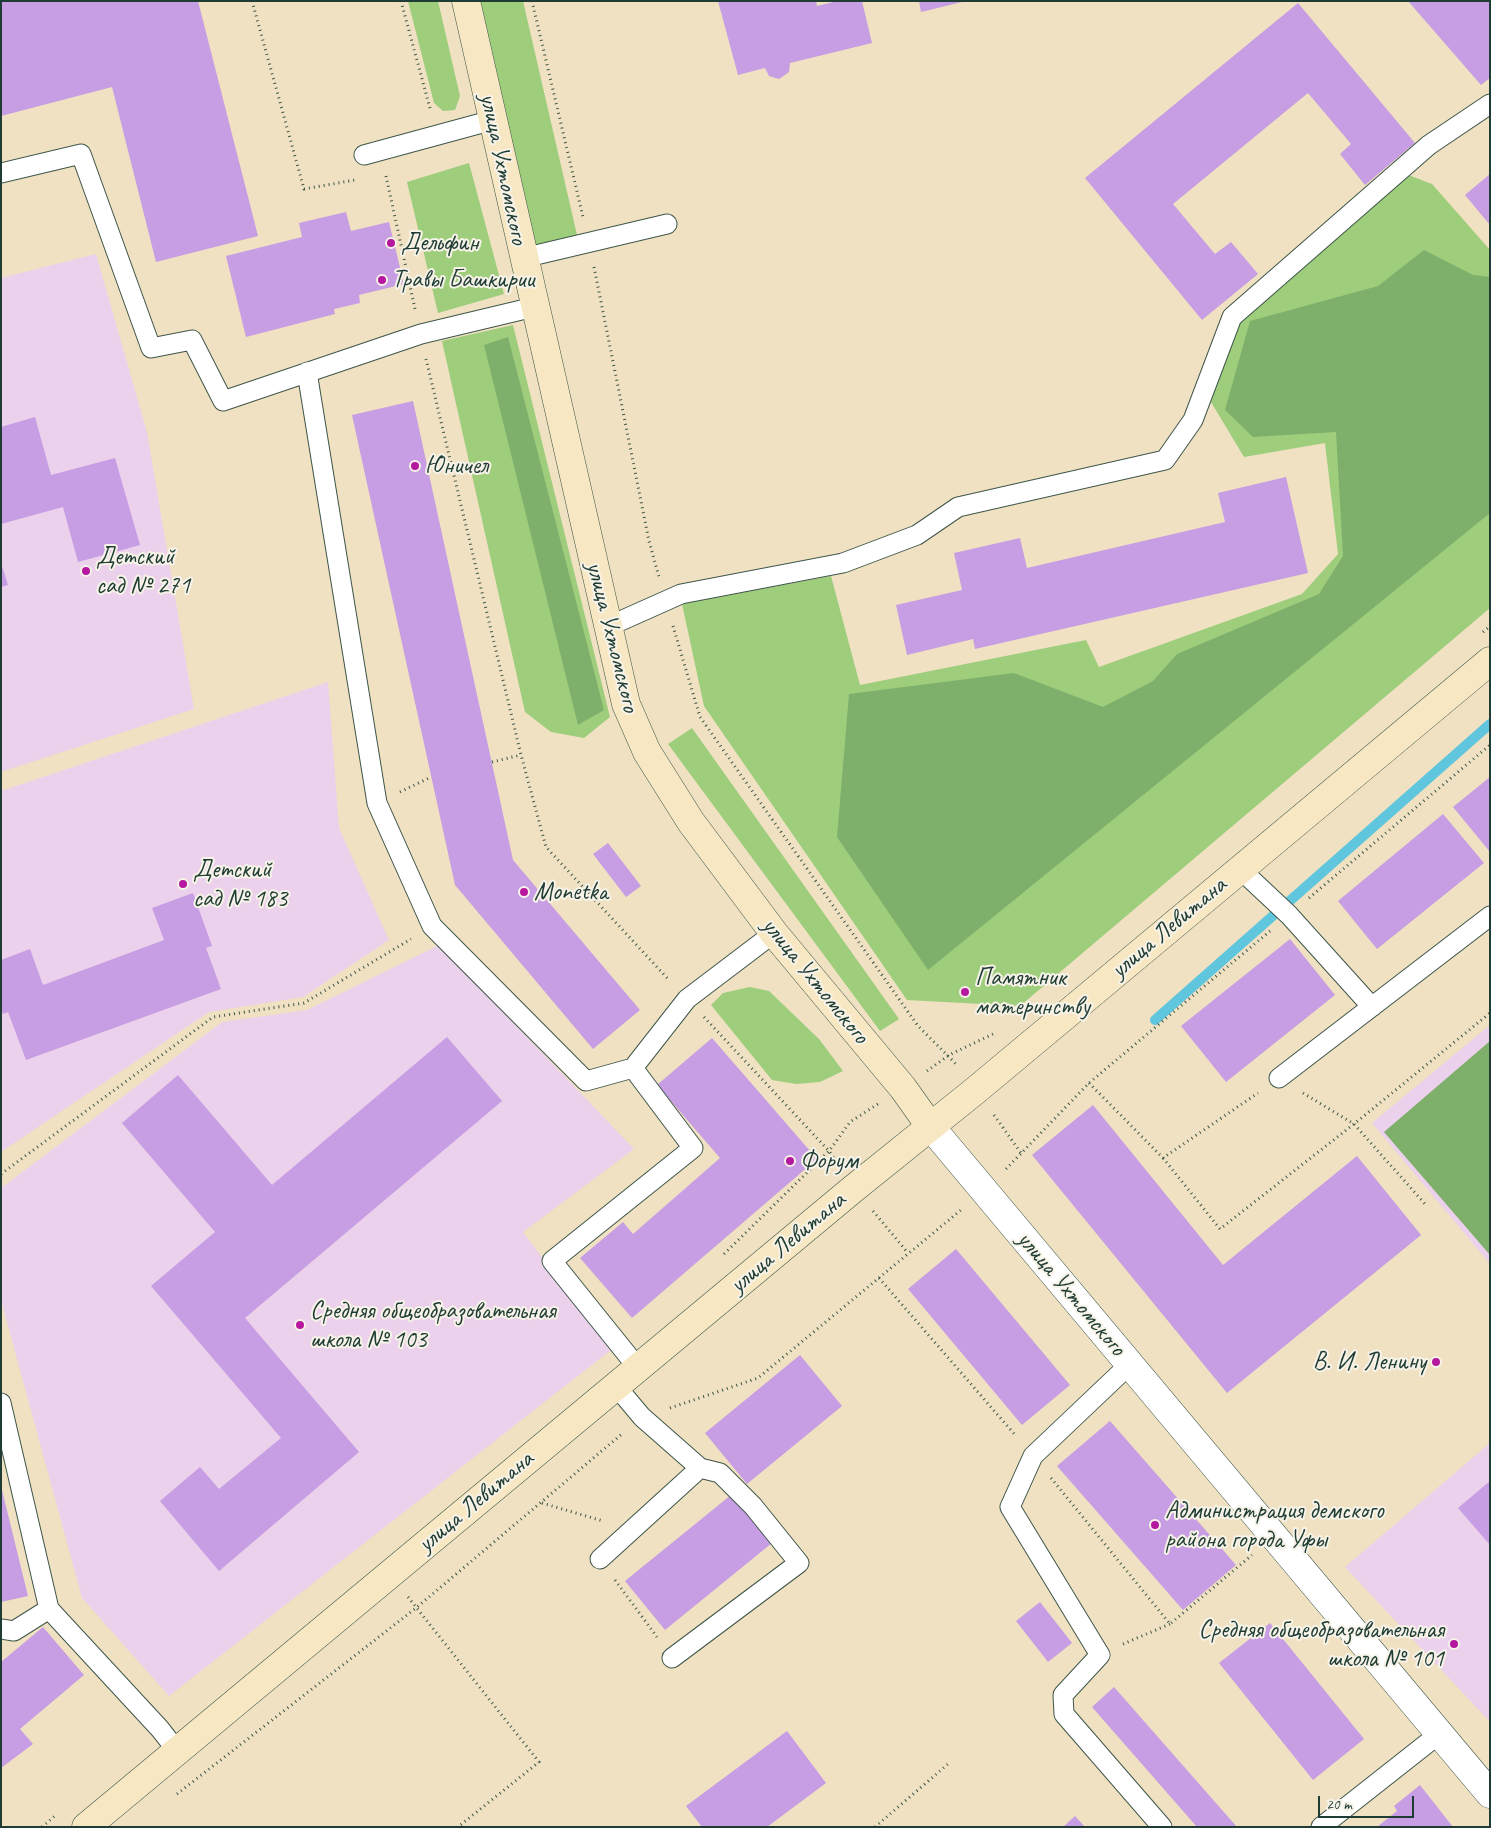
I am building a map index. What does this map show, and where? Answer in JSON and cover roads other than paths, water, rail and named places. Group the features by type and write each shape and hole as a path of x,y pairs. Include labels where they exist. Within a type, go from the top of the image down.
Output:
{"street":[{"name":"улица Ухтомского","path":"466,1 607,627 626,704 647,752 692,822 774,933 902,1088 930,1126 1490,1794"},
{"name":"улица Левитана","path":"86,1827 1490,661"}],"lane":[{"path":"607,627 681,594 843,563 917,535 958,507 1165,460 1193,420 1232,317 1429,145 1490,104"},
{"path":"364,155 493,120"},
{"path":"1,173 81,154 151,348 192,340 223,401 420,334 534,307"},
{"path":"523,258 667,224"},
{"path":"307,372 377,803 432,926 586,1081 633,1068 687,999 774,933"},
{"path":"1240,869 1289,915 1372,1007"},
{"path":"1279,1078 1490,916"},
{"path":"633,1068 693,1148 552,1261 638,1368"},
{"path":"1130,1364 1033,1456 1010,1507 1100,1655 1063,1696 1064,1714 1162,1827"},
{"path":"616,1386 642,1417 700,1468 720,1472 753,1506 799,1563 672,1658"},
{"path":"1,1403 49,1609 160,1729 178,1752"},
{"path":"600,1559 700,1468"},
{"path":"1,1629 14,1631 49,1609"},
{"path":"1321,1827 1343,1820 1438,1734"}],"waterway":[{"path":"1155,1020 1490,724"}],"place":[{"name":"Дельфин","path":"391,243"},
{"name":"Травы Башкирии","path":"382,280"},
{"name":"Юничел","path":"415,466"},
{"name":"Детский сад № 271","path":"86,571"},
{"name":"Детский сад № 183","path":"183,884"},
{"name":"Monetka","path":"524,892"},
{"name":"Памятник материнству","path":"965,992"},
{"name":"Форум","path":"790,1161"},
{"name":"Средняя общеобразовательная школа № 103","path":"300,1325"},
{"name":"В. И. Ленину","path":"1436,1362"},
{"name":"Администрация демского района города Уфы","path":"1155,1525"},
{"name":"Средняя общеобразовательная школа № 101","path":"1454,1644"}]}
